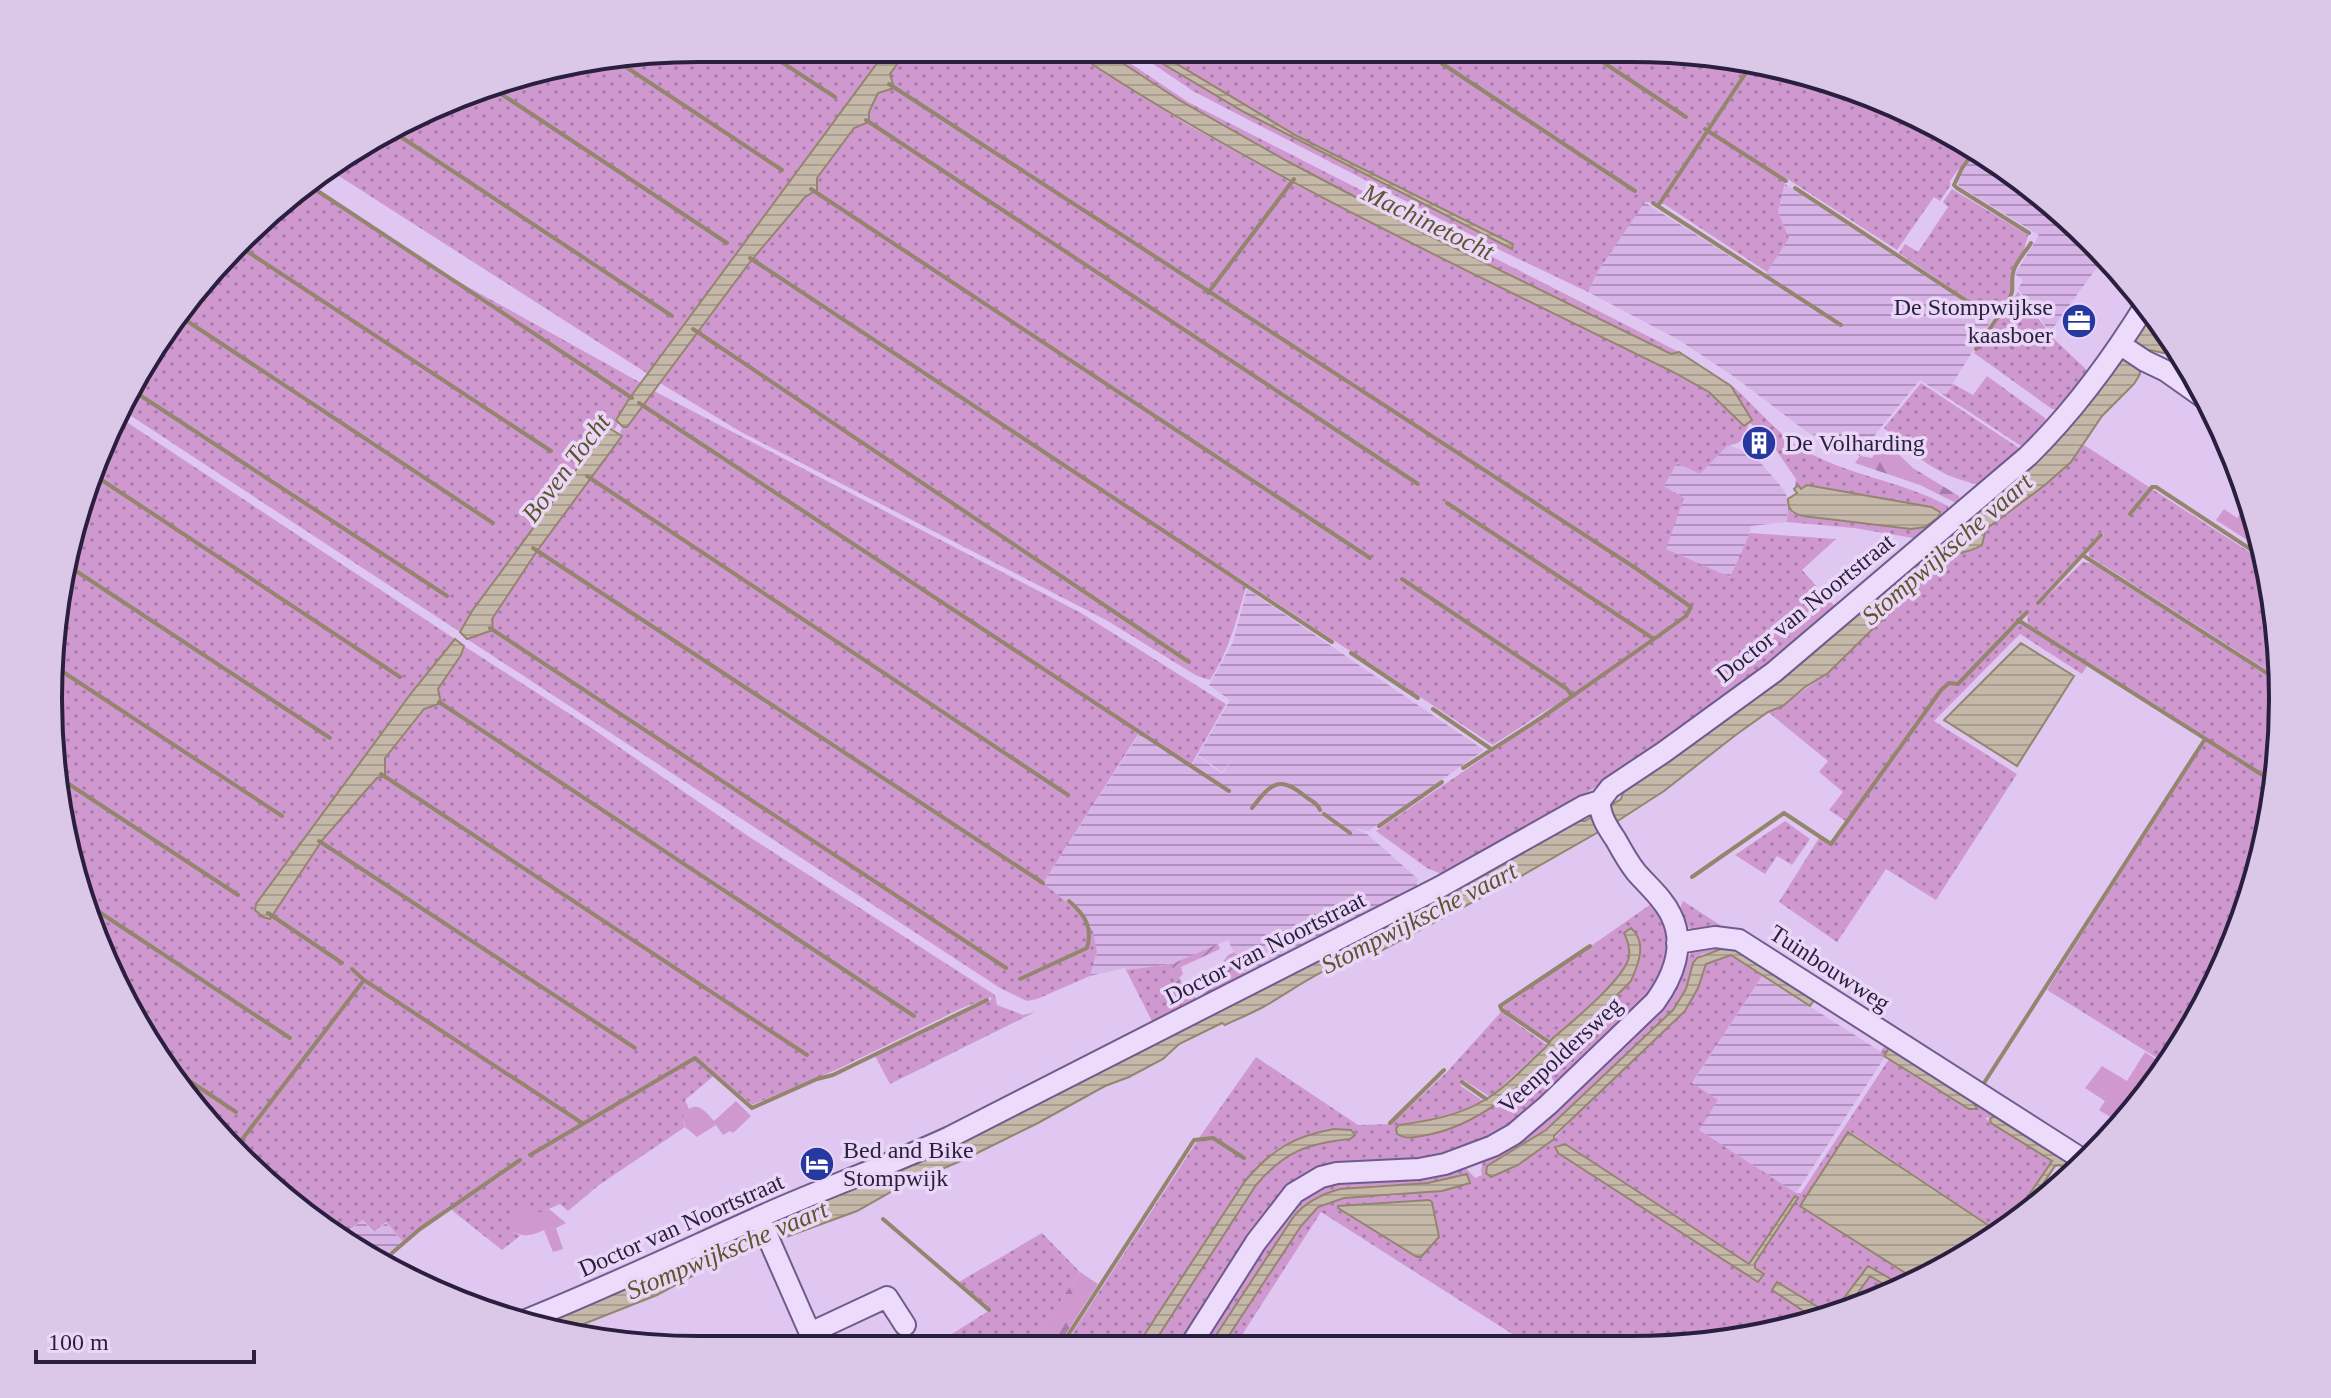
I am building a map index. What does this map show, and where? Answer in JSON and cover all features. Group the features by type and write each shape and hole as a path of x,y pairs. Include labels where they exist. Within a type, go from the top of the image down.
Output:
{"street":[{"name":"Doctor van Noortstraat","path":"538,1315 950,1137 1440,887 1584,806 1600,805 1610,788 1774,672 2028,456 2132,352 2142,318"},
{"path":"2132,352 2186,385"},
{"path":"1600,805 1610,831 1634,870 1654,890 1671,914 1677,943"},
{"name":"Tuinbouwweg","path":"1677,943 1715,937 1739,940 2076,1155"},
{"name":"Veenpoldersweg","path":"1196,1336 1256,1242 1294,1193 1321,1177 1337,1173 1419,1169 1445,1164 1493,1146 1514,1134 1655,1002 1669,983 1677,943"},
{"path":"760,1221 812,1336"},
{"path":"822,1336 887,1297 905,1325"}],"shaded area":[{"path":"1971,159 1986,169 2052,220 2098,266 2050,332 2018,289 2023,280 2015,274 2039,235 1959,186 1957,180"},
{"path":"1785,184 1992,320 1945,396 1920,380 1860,456 1807,432 1736,378 1679,340 1588,292 1598,271 1644,202 1763,277 1789,238 1778,212"},
{"path":"1728,445 1753,454 1788,499 1787,522 1751,526 1730,577 1665,549 1684,498 1664,486 1677,463 1700,474"},
{"path":"1247,589 1484,750 1368,831 1353,828 1367,834 1418,879 1416,889 1246,978 1228,940 1172,964 1125,968 1090,976 1097,953 1082,914 1043,883 1140,733 1190,767 1198,756 1222,774 1232,760 1222,772 1198,755 1230,700 1209,685 1233,642"},
{"path":"1762,976 1886,1055 1796,1193 1699,1130 1692,1084"},
{"path":"363,1220 373,1233 386,1223 403,1242 389,1256 348,1231"}],"green space":[{"path":"878,62 648,374 337,175 380,147 455,110 575,74 657,63"},
{"path":"899,62 1089,62 1188,125 1292,183 1673,372 1709,392 1744,425 1751,420 1731,386 1803,450 1831,463 1932,498 1948,506 1949,514 1944,518 1940,512 1795,488 1796,479 1767,437 1770,434 1763,425 1758,428 1749,423 1745,436 1728,445 1700,474 1677,463 1664,486 1684,498 1666,549 1730,577 1750,533 1836,539 1802,570 1836,608 1695,724 1591,790 1444,875 1427,868 1376,831 1495,750 1556,704 1493,745 1095,486 1246,587 1232,635 1217,668 1210,680 1197,676 1106,620 741,432 660,383 750,262 805,197 817,190 817,178 855,128 869,122 869,112 878,93 894,88 890,74"},
{"path":"1121,62 1128,62 1188,102 1679,352 1671,354 1422,232 1179,100"},
{"path":"1150,62 1160,62 1244,112 1512,248 1513,244 1297,136 1174,62 1632,62 1715,67 1756,74 1837,96 1876,110 1967,157 1940,201 1934,197 1897,250 1786,178 1778,212 1789,238 1767,272 1664,204 1645,202 1598,271 1588,292 1508,254 1193,91"},
{"path":"1952,189 2028,235 2024,250 2011,272 2011,293 2003,305 2007,308 2018,292 2054,339 2090,373 2059,410 2052,409 1974,353 2001,314 1998,312 1994,317 1899,253 1905,244 1918,252 1948,207 1943,202"},
{"path":"316,190 425,263 641,383 616,419 615,429 609,428 492,582 460,632 129,415 169,345 220,279 279,220"},
{"path":"1987,376 2045,418 2048,425 2024,448 1945,396 1953,384 1973,395"},
{"path":"1921,383 2022,450 1979,485 1927,464 1884,428"},
{"path":"654,391 1081,613 1226,704 1191,765 1139,733 1043,883 1082,914 1093,932 1097,952 1090,976 1027,1001 1000,988 467,639 493,630 492,619 537,551 622,436 620,432 623,427 627,427"},
{"path":"126,422 455,639 309,832 270,919 323,839 377,778 385,759 424,709 441,703 438,689 464,646 590,727 748,836 995,995 997,1005 1023,1015 1035,1012 890,1084 875,1056 991,1000 991,997 838,1069 752,1105 716,1074 685,1100 689,1109 684,1117 685,1127 599,1185 568,1211 560,1204 535,1215 513,1232 520,1236 502,1250 449,1206 403,1242 386,1222 374,1232 363,1220 348,1231 311,1204 249,1149 194,1087 147,1018 128,981 110,943 84,864 67,782 63,741 63,657 74,575 84,534 110,455"},
{"path":"2084,445 2252,553 2264,616 2268,671 2089,556 2089,551 2104,535 2102,532 2037,601 2039,604 2083,562 2091,563 2268,676 2264,782 2247,864 2221,943 2184,1018 2158,1059 2047,990 2207,738 2028,624 2025,611 1971,670 2020,623 2087,666 2082,674 2020,634 1934,721 2017,774 1936,900 1886,869 1837,942 1779,902 1819,838 1832,844 1847,822 1829,810 1843,792 1819,772 1828,761 1768,712 1828,673 1944,559 1953,553 1968,551 1984,541 1986,529 2071,462"},
{"path":"1893,449 1913,468 1959,496 1960,503 1920,485 1855,463 1860,456 1872,458 1877,450"},
{"path":"1788,506 1792,513 1898,528 1918,528 1930,523 1933,527 1921,538 1913,538 1854,528 1787,522"},
{"path":"2224,509 2237,518 2241,513 2249,541 2216,520"},
{"path":"1785,821 1810,839 1792,865 1777,856 1765,874 1735,855"},
{"path":"1683,901 1734,934 1691,929 1685,925 1679,911"},
{"path":"1654,902 1663,921 1667,944 1665,964 1654,990 1530,1111 1504,1131 1458,1152 1296,1181 1270,1207 1187,1336 1158,1336 1266,1174 1298,1151 1350,1139 1294,1140 1277,1149 1245,1181 1144,1336 1070,1336 1201,1135 1256,1057 1358,1125 1391,1124 1446,1073 1501,1012 1547,1045 1490,1097 1464,1080 1460,1082 1461,1086 1483,1101 1442,1116 1399,1125 1434,1133 1470,1120 1516,1091 1631,981 1639,955 1629,944 1627,962 1614,982 1551,1040 1503,1007"},
{"path":"1723,942 1721,949 1702,954 1693,962 1686,989 1673,1010 1546,1130 1488,1166 1550,1143 1698,988 1705,964 1731,955 1762,976 1692,1083 1718,1100 1699,1130 1796,1193 1801,1193 1889,1059 1976,1112 1888,1049 1884,1056 1880,1054 1890,1043 2072,1159 2068,1163 1994,1117 1985,1118 2052,1161 2026,1199 1991,1226 1849,1131 1800,1206 1906,1274 1893,1280 1868,1266 1843,1300 1818,1308 1777,1282 1772,1290 1805,1312 1756,1324 1674,1335 1516,1336 1321,1212 1241,1336 1229,1336 1301,1226 1318,1207 1344,1198 1395,1196 1467,1175 1338,1191 1307,1204 1294,1216 1216,1336 1206,1336 1295,1203 1322,1186 1337,1182 1432,1175 1465,1167 1475,1178 1482,1175 1483,1160 1664,1006 1676,989 1694,948","holes":["1565,1144 1749,1264 1794,1197 1797,1198 1755,1263 1758,1282 1558,1154 1555,1147"]},
{"path":"1218,944 1220,949 1181,967 1183,974 1179,978 1185,988 1190,986 1198,1003 1187,1008 1174,981 1172,964"},
{"path":"1234,952 1246,978 1206,998 1203,993 1230,979 1223,962"},
{"path":"1172,964 1174,981 1187,1008 1154,1025 1126,970"},
{"path":"2145,1052 2157,1060 2112,1118 2099,1110 2105,1101 2085,1088 2102,1066 2127,1081"},
{"path":"736,1101 751,1116 733,1133 730,1131 723,1135 716,1125 697,1137 685,1127 683,1116 692,1108 699,1108 714,1121"},
{"path":"519,1207 525,1207 535,1214 549,1209 566,1223 556,1228 563,1249 553,1252 544,1230 526,1235 512,1231 509,1219"},
{"path":"1042,1233 1080,1272 1037,1336 949,1336 990,1310 959,1282"},
{"path":"1080,1272 1098,1284 1064,1336 1037,1336"},
{"path":"1868,1277 1884,1284 1855,1295"}],"water":[{"path":"878,62 899,62 890,74 894,88 878,93 869,112 869,122 854,128 817,178 817,190 805,197 750,262 627,427 623,427 616,420"},
{"path":"1089,62 1121,62 1179,100 1287,161 1422,232 1671,354 1679,352 1731,386 1752,420 1744,426 1709,392 1673,372 1365,220 1141,95"},
{"path":"1160,62 1174,62 1297,136 1513,244 1512,249 1244,112"},
{"name":"Stompwijksche vaart","path":"2145,322 2165,351 2164,353 2150,350 2139,367 2140,374 2134,384 2102,416 2071,462 1986,529 1982,545 1944,559 1828,673 1783,706 1768,712 1664,791 1616,822 1373,955 1330,968 1260,1009 1179,1044 1163,1059 1129,1077 1105,1086 1038,1123 898,1188 857,1211 718,1262 657,1295 581,1325 549,1318 903,1167 1572,821 1585,821 1621,799 1625,787 1763,688 2135,347 2134,340"},
{"path":"609,428 622,436 537,551 492,619 493,630 467,639 460,632 472,611"},
{"path":"1798,485 1801,489 1807,485 1931,507 1940,512 1939,517 1925,527 1911,529 1803,516 1792,511 1788,503 1788,499 1797,493 1794,489"},
{"path":"455,639 464,646 438,689 441,703 424,709 385,758 385,776 377,778 323,839 270,919 263,917 255,910 256,904 412,692"},
{"path":"2021,643 2074,676 2017,766 1944,720"},
{"path":"1631,928 1640,946 1639,960 1631,981 1533,1074 1502,1100 1467,1122 1419,1137 1397,1134 1399,1125 1463,1111 1508,1083 1595,1001 1625,967 1629,957 1624,933"},
{"path":"1721,949 1736,950 1814,1000 1810,1006 1731,955 1706,964 1698,988 1685,1011 1554,1139 1518,1165 1491,1177 1486,1173 1487,1166 1546,1130 1673,1010 1686,989 1693,963 1697,958"},
{"path":"1889,1048 1974,1103 1977,1109 1969,1109 1884,1056"},
{"path":"1994,1116 2068,1163 2063,1167 2055,1166 2041,1187 2026,1199 2052,1161 1991,1123 1990,1119"},
{"path":"1334,1129 1351,1130 1355,1135 1350,1139 1298,1151 1266,1174 1158,1336 1144,1336 1245,1181 1274,1153 1307,1136"},
{"path":"1848,1132 1990,1226 1906,1274 1800,1206"},
{"path":"1565,1144 1749,1264 1795,1196 1798,1198 1755,1263 1755,1268 1764,1274 1758,1282 1558,1153 1555,1147"},
{"path":"1467,1174 1470,1183 1442,1191 1344,1198 1318,1207 1301,1226 1229,1336 1216,1336 1294,1216 1309,1203 1340,1189 1428,1183"},
{"path":"1429,1200 1439,1237 1421,1257 1338,1208 1338,1206"},
{"path":"1868,1266 1893,1280 1884,1284 1870,1276 1856,1295 1842,1300"},
{"path":"1777,1282 1819,1307 1805,1312 1772,1290"}],"waterway":[{"path":"781,62 835,97"},
{"path":"1440,62 1635,191"},
{"path":"1603,62 1686,117"},
{"path":"625,66 782,170"},
{"path":"1658,206 1746,72"},
{"path":"889,84 1691,607 1686,616 1654,639 1463,768"},
{"path":"501,94 727,243"},
{"path":"866,120 1418,484"},
{"path":"1705,129 1786,181"},
{"path":"400,137 672,316"},
{"path":"1969,158 1954,185 2029,233"},
{"path":"1208,293 1294,179"},
{"path":"1795,188 1988,315"},
{"path":"811,189 1370,558"},
{"path":"316,190 632,398"},
{"path":"1653,203 1841,325"},
{"path":"2005,305 2012,292 2014,269 2031,243"},
{"name":"Boven Tocht","path":"247,251 551,451"},
{"path":"750,258 1332,642"},
{"path":"1976,349 1999,315"},
{"path":"187,321 493,523"},
{"path":"693,329 1189,662"},
{"path":"139,395 447,596"},
{"path":"639,403 1229,791"},
{"name":"Boven Tocht","path":"587,476 1068,795"},
{"path":"101,480 400,677"},
{"path":"2130,514 2152,487 2156,487 2251,549"},
{"path":"1447,503 1654,639"},
{"path":"2038,603 2101,535"},
{"path":"533,548 1043,883"},
{"path":"2084,556 2268,674"},
{"path":"75,570 330,738"},
{"path":"1402,579 1567,689 1571,695"},
{"path":"1692,877 1784,813 1831,844 1941,690 1949,683 1958,684 2027,612"},
{"path":"2018,620 2265,776"},
{"path":"490,628 1006,968"},
{"path":"1351,653 1418,698"},
{"path":"63,672 282,816"},
{"path":"439,702 914,1016"},
{"path":"1433,709 1491,749"},
{"path":"1984,1083 2205,739"},
{"path":"381,774 807,1055"},
{"path":"1379,826 1442,782"},
{"path":"67,783 238,895"},
{"path":"1252,808 1271,787 1283,784 1297,790 1320,810"},
{"path":"1324,814 1350,833"},
{"path":"319,841 635,1048"},
{"path":"1020,979 1087,948 1089,934 1086,922 1069,901"},
{"path":"99,912 290,1038"},
{"path":"268,913 342,963"},
{"path":"1549,1042 1500,1006 1590,946"},
{"path":"352,969 364,980"},
{"path":"241,1141 364,980 582,1123"},
{"path":"530,1155 695,1058 752,1108 833,1075 987,1000"},
{"path":"1390,1123 1444,1070"},
{"path":"190,1081 236,1112"},
{"path":"1462,1082 1486,1099"},
{"path":"1067,1336 1194,1140 1213,1138 1244,1158"},
{"path":"392,1253 420,1229 520,1160"},
{"path":"883,1219 989,1310"}],"place":[{"name":"De Stompwijkse kaasboer","path":"2079,321"},
{"name":"De Volharding","path":"1759,443"},
{"name":"Bed and Bike Stompwijk","path":"817,1164"}],"water label":[{"name":"Machinetocht","path":"1428,222"}]}
